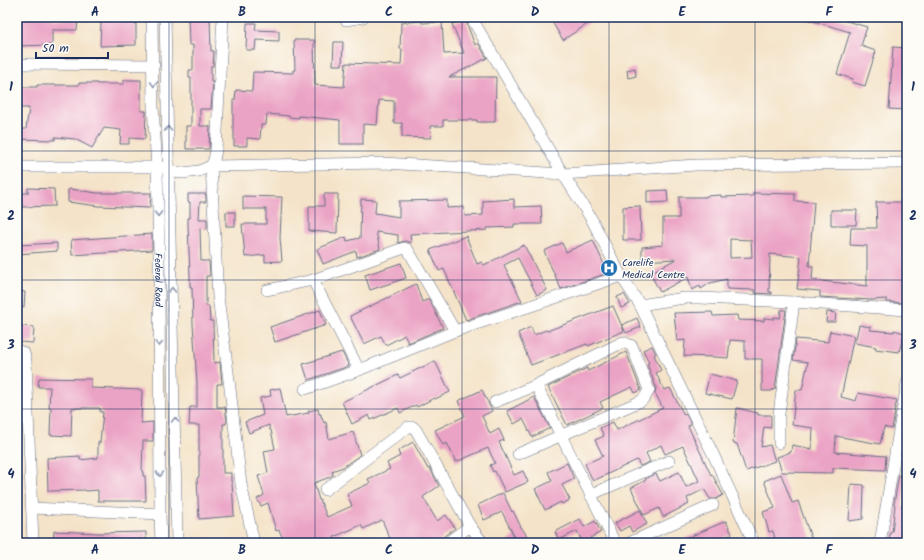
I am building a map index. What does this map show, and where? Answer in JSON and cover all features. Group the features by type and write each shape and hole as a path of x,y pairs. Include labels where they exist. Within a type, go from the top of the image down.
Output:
{"street":[{"name":"Federal Road","path":"152,17 160,315 161,543"},
{"name":"Federal Road","path":"165,17 178,543"},
{"path":"223,17 216,150 211,166 218,297 230,380 241,484 254,543"},
{"path":"346,20 363,17"},
{"path":"471,17 563,174 592,220 621,276 640,305 754,543"},
{"path":"17,64 154,65"},
{"path":"17,167 157,167 169,168 174,172 183,173 199,171 211,166 384,163 563,174 711,164 907,163"},
{"path":"267,290 313,280 404,248 408,250 455,331"},
{"path":"305,388 359,370 455,331 621,276"},
{"path":"313,280 359,370"},
{"path":"640,305 684,298 700,298 794,302 907,310"},
{"path":"779,443 779,414 794,302"},
{"path":"495,402 537,385 623,342 632,346 649,390 641,401 518,454"},
{"path":"17,350 24,353 26,362 33,543"},
{"path":"880,543 907,383"},
{"path":"537,385 615,543"},
{"path":"325,490 408,427 413,427 470,526 483,543"},
{"path":"590,495 669,462"},
{"path":"629,543 713,505"},
{"path":"32,508 160,514"},
{"path":"447,543 470,526"}],"building":[{"path":"17,17 53,17 53,19 78,20 77,30 52,30 52,45 17,46"},
{"path":"188,17 210,17 211,51 214,51 213,66 211,66 211,82 213,82 211,109 200,109 200,126 210,126 209,149 186,149 186,126 191,126 191,78 189,78 189,70 193,70 193,45 189,45"},
{"path":"549,17 598,17 563,40"},
{"path":"806,17 833,17 867,27 861,46 876,51 865,86 852,82 853,79 837,74 850,32 806,19"},
{"path":"465,19 475,45 478,43 487,58 449,77 496,77 495,122 477,122 477,120 443,120 443,126 430,126 431,138 402,137 402,123 394,123 394,101 379,100 377,125 363,124 363,144 340,144 340,120 299,116 299,118 267,114 266,125 261,125 260,139 247,138 247,146 234,146 233,100 235,100 236,90 252,91 253,72 293,73 293,70 295,70 294,40 314,40 315,85 344,87 346,63 401,65 401,23 421,21 422,23 442,22 444,54 464,53 452,24"},
{"path":"122,20 136,20 136,45 100,46 101,21 122,22"},
{"path":"247,23 256,23 255,30 279,31 279,41 256,40 255,50 246,50"},
{"path":"334,42 343,42 342,65 333,65"},
{"path":"893,47 907,48 907,110 889,109"},
{"path":"635,68 636,76 628,78 627,70"},
{"path":"124,80 141,80 141,111 146,111 145,139 129,138 129,144 120,144 121,130 104,128 92,148 75,139 55,137 55,140 17,139 17,129 26,129 29,108 17,108 17,87 37,87 37,85 79,85 79,83 124,84"},
{"path":"28,188 54,189 55,206 22,207 21,193 28,193"},
{"path":"70,189 97,193 151,193 150,208 98,206 68,202 68,190"},
{"path":"667,190 668,202 647,203 647,191"},
{"path":"753,193 795,194 795,201 814,202 809,266 813,266 812,280 867,286 867,246 850,245 851,228 877,228 876,202 907,202 907,274 905,274 905,303 887,302 887,299 872,300 820,297 820,291 797,289 801,257 770,254 769,292 772,292 772,294 755,293 755,290 727,289 727,279 710,283 701,289 700,286 692,290 688,277 660,292 650,273 676,259 642,261 642,247 663,245 663,218 679,218 679,197 706,197 721,195 721,197 753,196","holes":["730,239 751,240 752,257 730,258"]},
{"path":"188,194 206,194 206,202 200,202 199,219 207,219 207,229 200,228 201,261 209,261 210,276 206,276 206,306 209,306 210,321 213,321 214,363 220,362 222,384 217,384 217,407 225,407 227,420 226,424 223,424 223,473 231,473 234,516 199,519 197,478 199,477 199,425 189,425 190,407 197,407 197,383 192,287 190,287 188,218 190,218 190,202 188,202"},
{"path":"324,194 338,194 337,233 309,231 309,206 324,206"},
{"path":"243,196 282,197 280,238 282,261 265,262 265,255 245,257 242,224 266,224 266,209 243,209"},
{"path":"361,199 376,200 375,213 399,217 399,201 447,200 447,208 464,207 465,216 483,215 483,201 514,199 514,207 541,206 542,224 514,224 514,227 487,228 487,230 410,234 411,243 405,241 398,243 398,235 376,232 380,249 357,257 356,251 323,264 317,249 346,237 347,241 360,238"},
{"path":"640,206 641,240 623,240 623,207"},
{"path":"831,210 857,210 856,225 831,225"},
{"path":"226,212 235,212 235,226 226,226"},
{"path":"152,234 152,250 72,255 71,240"},
{"path":"466,236 477,264 482,262 484,265 524,245 547,290 537,295 518,258 504,265 522,301 466,320 444,269 439,271 430,250"},
{"path":"593,240 608,273 561,289 544,251 562,243 566,252"},
{"path":"57,243 57,251 17,254 17,245"},
{"path":"401,263 406,278 370,290 365,275"},
{"path":"416,284 422,302 429,299 443,328 408,343 405,335 386,345 381,336 364,344 350,316"},
{"path":"17,291 25,292 24,307 17,307"},
{"path":"624,294 630,304 621,308 617,297"},
{"path":"613,306 624,331 588,346 587,344 531,365 518,333 531,327 534,335"},
{"path":"320,310 326,325 275,342 270,327"},
{"path":"781,310 786,310 775,389 772,391 762,391 762,359 745,359 745,341 730,340 728,358 684,356 685,340 677,341 674,313 712,312 713,316 737,315 738,320 764,321 764,318 780,318"},
{"path":"827,312 836,313 835,322 826,322"},
{"path":"637,318 641,327 626,333 622,325"},
{"path":"859,325 871,327 870,330 894,332 894,330 904,333 899,352 875,349 876,347 855,343"},
{"path":"21,326 34,327 33,343 20,342"},
{"path":"830,331 854,336 841,397 856,401 858,393 897,400 892,429 884,427 880,444 836,436 835,452 886,456 885,470 833,468 833,473 782,472 777,457 791,452 792,445 812,449 813,428 792,425 796,390 802,390 808,362 793,360 796,339 828,342"},
{"path":"652,346 656,354 654,355 661,370 656,373 664,390 670,388 684,415 686,414 691,424 688,426 711,475 712,474 723,495 716,499 710,499 704,489 687,498 689,504 663,517 659,508 644,515 631,488 656,474 660,481 679,472 686,487 699,481 683,446 665,454 661,445 646,453 650,462 640,466 637,460 593,481 585,464 603,456 595,440 604,436 600,428 613,422 617,430 663,408 655,393 656,387 647,364 649,363 643,350"},
{"path":"342,352 349,366 308,380 303,364"},
{"path":"626,352 641,390 635,393 632,387 600,402 603,408 567,425 548,387 587,368 588,371"},
{"path":"435,361 450,392 400,413 398,408 371,420 369,415 352,424 342,402 398,375 400,378"},
{"path":"710,374 737,381 732,399 705,393"},
{"path":"39,378 91,379 91,388 142,390 141,423 153,422 153,441 143,441 142,472 143,476 145,476 146,501 98,501 98,490 48,491 47,458 80,456 80,460 98,458 98,442 100,443 103,412 100,412 100,408 72,408 71,436 50,435 50,387 38,387"},
{"path":"280,388 286,417 309,413 308,411 318,409 324,423 326,422 329,439 353,432 360,455 343,467 332,471 333,475 330,477 314,483 319,500 327,517 352,506 347,494 370,483 368,479 390,469 387,463 400,456 398,451 413,442 428,469 430,468 439,486 423,497 437,521 446,515 455,528 443,537 439,543 392,543 382,520 363,529 361,525 334,537 335,540 330,543 285,543 279,530 276,531 268,503 261,506 257,499 264,495 258,476 268,473 264,451 275,449 271,430 269,425 249,433 245,422 263,415 260,398 271,396 270,390"},
{"path":"482,390 492,411 482,416 490,434 499,429 504,440 499,442 514,475 523,471 528,482 505,492 495,471 493,472 490,465 495,463 488,448 456,462 447,443 443,445 435,430 465,416 458,401"},
{"path":"534,397 550,428 532,437 523,419 514,424 507,411"},
{"path":"737,408 758,413 758,415 771,415 771,428 764,427 761,447 770,445 775,461 746,471 737,444 733,443"},
{"path":"567,463 574,479 562,485 570,500 562,504 561,502 545,510 535,489 552,481 548,472"},
{"path":"781,474 792,503 798,501 813,543 776,543 773,531 769,532 763,512 775,508 764,481"},
{"path":"899,475 907,476 902,507 907,507 907,543 889,543 890,532 892,532 894,504"},
{"path":"851,484 864,485 863,519 849,521"},
{"path":"503,493 512,512 513,511 521,527 532,543 504,543 514,536 502,512 484,520 478,505"},
{"path":"640,510 647,524 632,532 629,526 620,531 615,523"},
{"path":"580,519 584,527 595,521 601,532 590,538 593,543 583,543 577,531 559,540 555,532"},
{"path":"726,521 732,534 713,543 675,543"},
{"path":"54,531 99,533 146,532 146,543 53,543"}],"place":[{"name":"Carelife Medical Centre","path":"609,268"}]}
